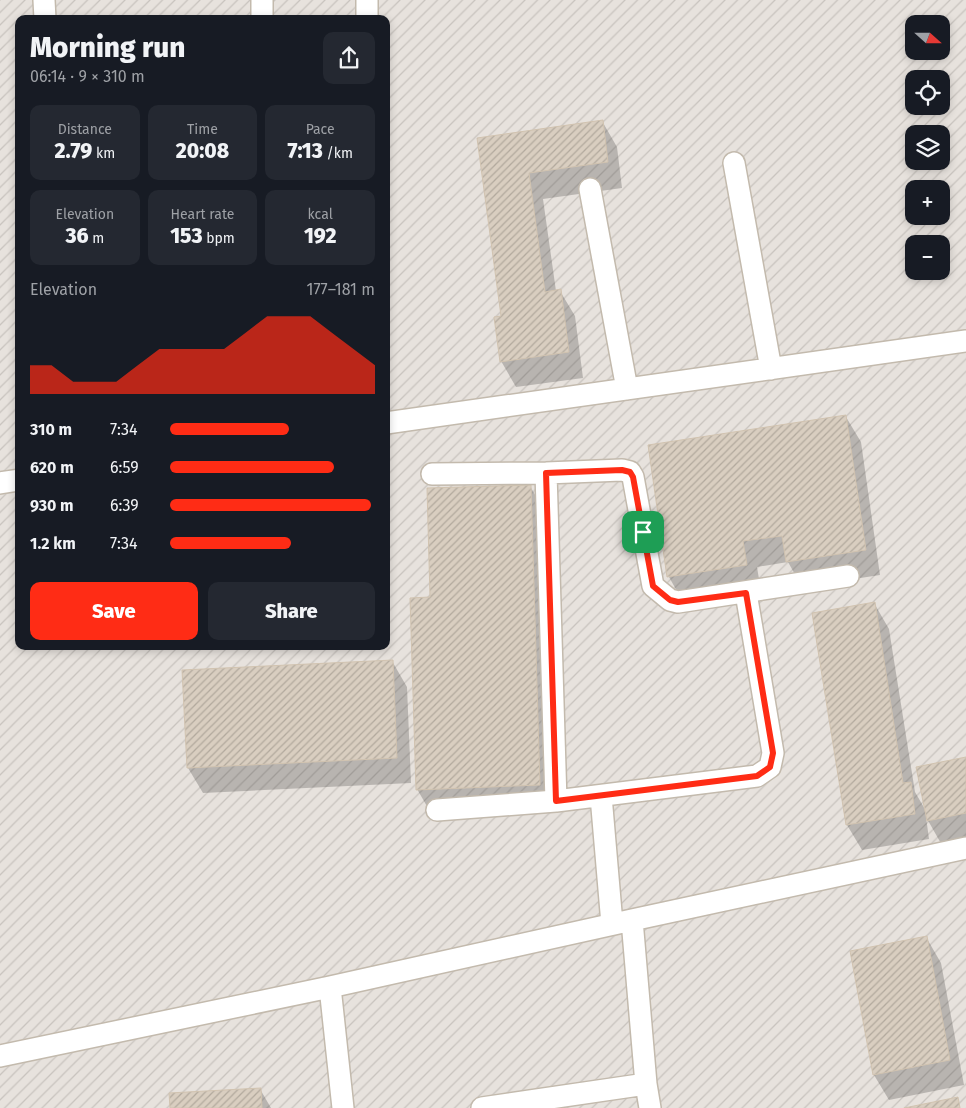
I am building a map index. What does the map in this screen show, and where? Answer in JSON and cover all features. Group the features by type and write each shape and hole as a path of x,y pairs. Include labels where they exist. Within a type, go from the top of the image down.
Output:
{"street":[{"path":"44,0 45,15"},
{"path":"262,0 262,15"},
{"path":"367,0 367,15"},
{"path":"734,163 771,369"},
{"path":"590,189 627,389"},
{"path":"390,422 966,341"},
{"path":"432,474 622,470 630,472 633,477 653,586 670,600 678,602 848,576"},
{"path":"546,473 556,801"},
{"path":"0,483 15,481"},
{"path":"437,810 556,801 757,776 770,767 773,753 746,593"},
{"path":"601,796 650,1108"},
{"path":"0,1056 330,988 622,922 966,848"},
{"path":"330,988 343,1108"},
{"path":"482,1108 646,1084"}],"shaded area":[{"path":"0,0 966,0 966,1108 0,1108"}],"building":[{"path":"603,120 608,162 529,173 545,292 561,289 569,352 500,362 494,317 501,316 477,138"},
{"path":"846,415 866,550 786,562 782,536 743,541 747,565 667,577 648,445"},
{"path":"531,485 540,785 416,790 410,598 430,597 427,488"},
{"path":"875,602 903,783 911,782 915,814 846,825 812,613"},
{"path":"393,660 397,758 187,768 182,670"},
{"path":"966,757 966,813 927,821 916,767"},
{"path":"927,936 950,1060 873,1075 850,951"},
{"path":"261,1088 262,1108 170,1108 169,1093"},
{"path":"958,1097 960,1108 904,1108"}],"route":[{"path":"622,470 630,472 633,477 643,532 653,586 670,600 678,602 746,593 773,753 770,767 757,776 556,801 546,473 622,470"}]}
